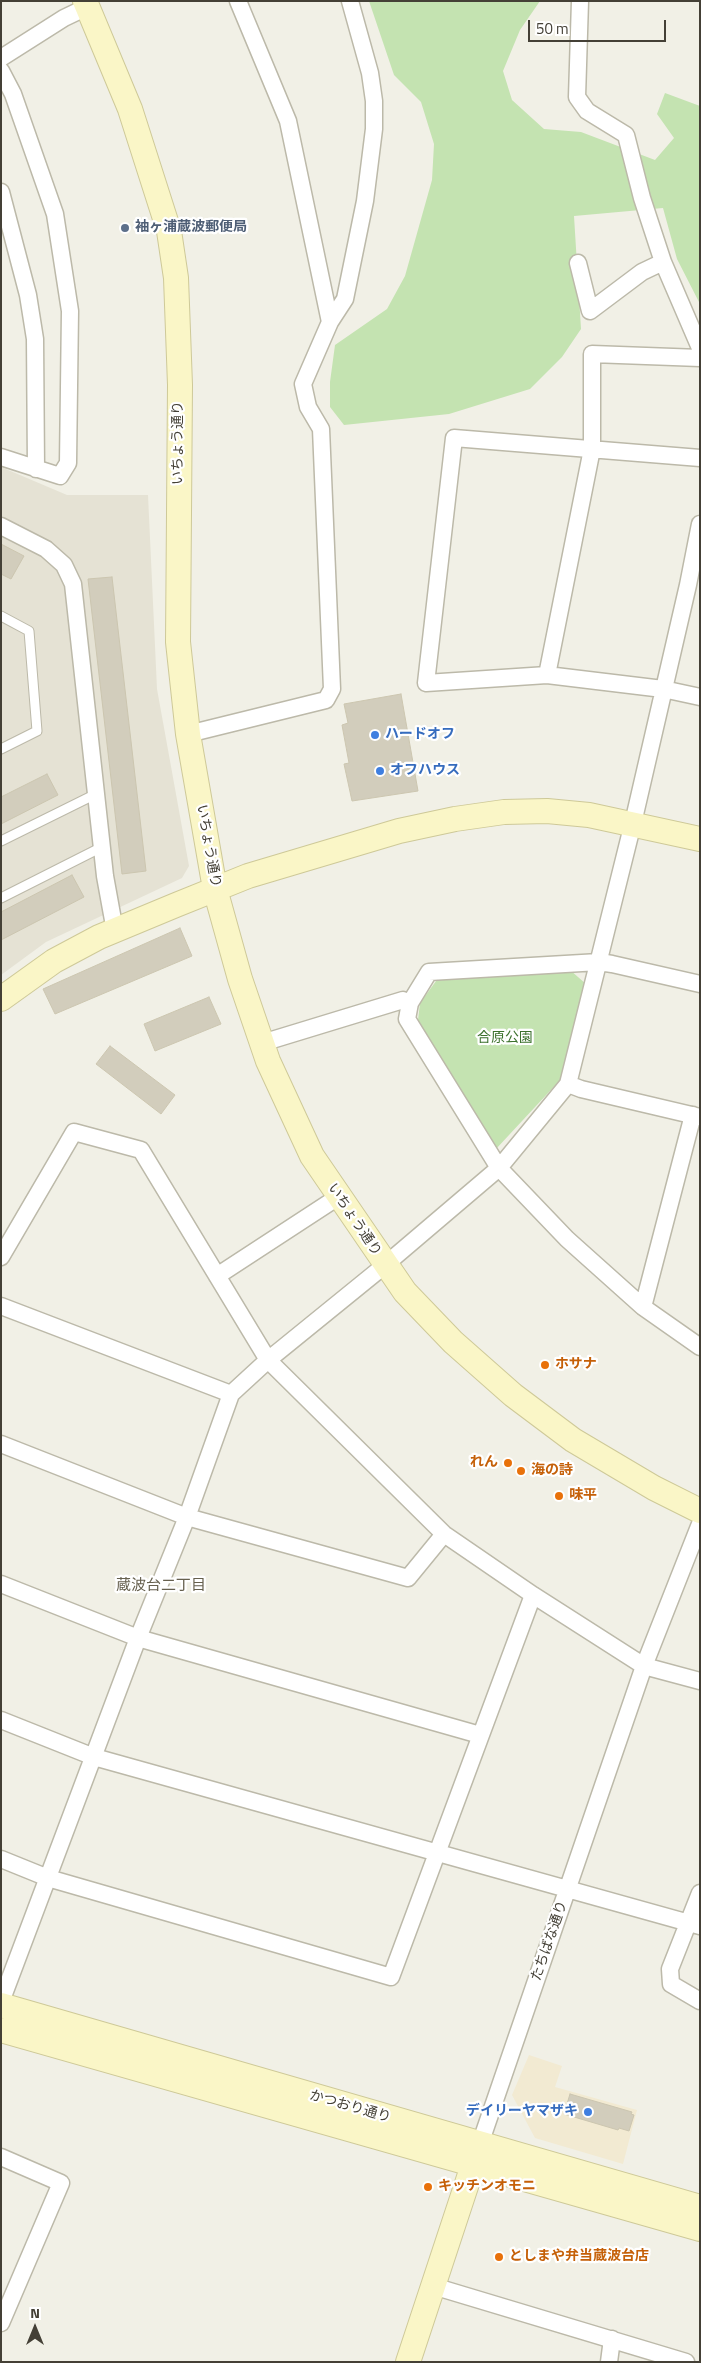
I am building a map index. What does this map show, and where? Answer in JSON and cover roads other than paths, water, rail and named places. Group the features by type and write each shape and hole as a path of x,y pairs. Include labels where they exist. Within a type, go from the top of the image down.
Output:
{"street":[{"path":"238,1 288,121 330,322"},
{"path":"188,734 326,700 332,690 321,429 308,408 303,384 330,322 345,299 365,201 374,129 374,101 370,73 350,1"},
{"path":"580,1 577,97 587,112 626,135 642,198 663,262 700,348"},
{"path":"1,58 86,4"},
{"name":"いちょう通り","path":"86,4 130,109 169,231 176,278 180,385 178,642 188,734 215,889 240,979 262,1042 312,1156 338,1197 405,1292 453,1342 513,1395 573,1440 654,1488 700,1511"},
{"path":"1,71 13,94 55,214 70,311 68,463 60,476 1,457"},
{"path":"1,192 28,295 35,339 36,469"},
{"path":"578,263 590,310 642,272 663,262"},
{"path":"548,675 592,449 592,354 700,358"},
{"path":"700,458 454,438 426,683 548,675 663,689 700,697"},
{"path":"1,2004 138,1638 187,1517 231,1394 268,1360 385,1265 499,1168 568,1084 633,823 663,689 694,587 700,524"},
{"path":"1,526 46,549 64,565 74,584 102,847 115,931"},
{"path":"1,999 54,961 115,931 248,876 399,831 455,819 504,812 547,811 589,815 633,823 700,840"},
{"path":"700,984 599,962 429,972 410,1003 407,1019 499,1168 567,1240 642,1308 700,1347"},
{"path":"262,1042 403,1000 410,1003"},
{"path":"568,1084 581,1090 696,1116 642,1308"},
{"path":"1,1257 74,1132 141,1150 268,1360 444,1534 533,1595 644,1666 700,1681"},
{"path":"217,1276 338,1197"},
{"path":"1,1306 231,1394"},
{"path":"1,1444 187,1517 408,1578 444,1534"},
{"name":"たちばな通り","path":"408,2362 644,1666 700,1524"},
{"path":"1,1584 138,1638 480,1734"},
{"path":"1,1859 48,1878 391,1977 533,1595"},
{"path":"1,1720 94,1757 694,1925"},
{"path":"700,1893 694,1925 670,1969 671,1984 700,2000"},
{"name":"かつおり通り","path":"1,2004 477,2154 700,2229"},
{"name":"かつおり通り","path":"1,2030 477,2154 700,2207"},
{"path":"1,2156 61,2183 8,2287 1,2322"},
{"path":"434,2286 686,2362"},
{"path":"608,2362 612,2339"}],"lane":[{"path":"1,616 29,631 37,731 1,749"},
{"path":"1,841 96,794"},
{"path":"1,898 102,847"}],"place":[{"name":"袖ヶ浦蔵波郵便局","path":"125,228"},
{"name":"ハードオフ","path":"375,735"},
{"name":"オフハウス","path":"380,771"},
{"name":"ホサナ","path":"545,1365"},
{"name":"れん","path":"508,1463"},
{"name":"海の詩","path":"521,1471"},
{"name":"味平","path":"559,1496"},
{"name":"デイリーヤマザキ","path":"588,2112"},
{"name":"キッチンオモニ","path":"428,2187"},
{"name":"としまや弁当蔵波台店","path":"499,2257"}],"district":[{"name":"蔵波台二丁目","path":"161,1586"}],"park label":[{"name":"合原公園","path":"505,1039"}]}
